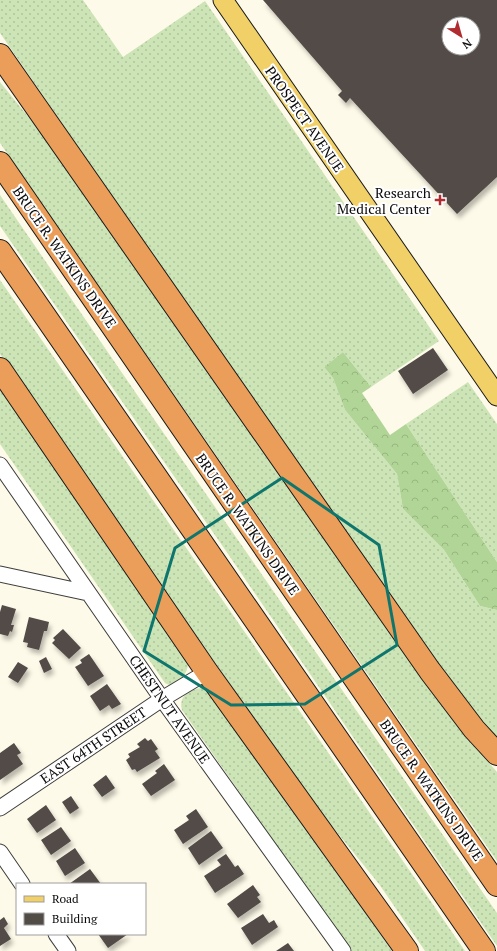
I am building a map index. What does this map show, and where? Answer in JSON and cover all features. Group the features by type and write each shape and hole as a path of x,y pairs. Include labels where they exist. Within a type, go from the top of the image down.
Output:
{"highway":[{"path":"0,54 430,670 474,729 497,754"},
{"name":"BRUCE R. WATKINS DRIVE","path":"0,163 497,884"},
{"path":"0,251 484,951"},
{"path":"0,369 207,672 407,951"}],"main road":[{"name":"PROSPECT AVENUE","path":"222,0 497,396"}],"street":[{"name":"CHESTNUT AVENUE","path":"0,465 162,699 343,951"},
{"path":"0,574 88,593"},
{"name":"EAST 64TH STREET","path":"0,808 162,699 207,672"},
{"path":"0,852 21,883"},
{"path":"57,935 68,951"}],"highlighted area":[{"path":"282,478 379,545 397,645 305,704 231,705 144,651 175,548"}],"green space":[{"path":"0,0 83,0 123,57 205,1 439,341 371,387 343,352 324,367 333,378 345,410 397,474 403,509 444,550 480,606 497,610 497,741 455,689 271,427 0,33"},
{"path":"0,82 60,156 432,693 497,772 497,861 0,143"},
{"path":"0,195 497,913 497,946 226,551 0,226"},
{"path":"0,280 465,951 425,951 379,884 310,799 0,354"},
{"path":"343,352 371,387 362,393 390,435 406,424 497,562 497,610 480,606 444,550 403,509 397,474 345,410 333,378 324,367"},
{"path":"468,382 497,424 497,562 406,424"},
{"path":"0,388 188,662 187,670 180,680 169,685 165,683 0,444"},
{"path":"202,688 210,691 392,951 351,951 182,710 181,705 183,697 193,690"}],"building":[{"name":"Research Medical Center","path":"263,0 497,0 497,177 457,214 350,98 346,103 338,95 342,91"},
{"path":"433,348 448,370 413,394 398,371"},
{"path":"2,605 16,609 11,625 14,625 12,632 10,631 8,636 0,634 0,612"},
{"path":"29,617 49,622 47,631 44,631 39,650 27,647 28,643 23,642"},
{"path":"63,629 81,648 69,659 52,643 55,640 53,638"},
{"path":"89,654 104,676 88,686 75,667 82,663 80,660"},
{"path":"46,657 52,669 44,673 39,661"},
{"path":"18,662 28,668 18,683 8,677"},
{"path":"107,684 121,704 112,709 109,705 100,711 90,696"},
{"path":"145,738 148,741 151,739 158,749 155,751 160,758 137,772 135,769 132,770 126,760 130,757 128,754 140,747 137,744"},
{"path":"14,743 21,753 17,755 23,764 0,780 0,753"},
{"path":"164,764 175,780 151,796 142,784 157,773 155,771"},
{"path":"106,775 115,788 102,797 93,785"},
{"path":"71,796 79,808 70,814 62,802"},
{"path":"46,805 56,820 37,833 27,819"},
{"path":"196,809 208,827 183,844 174,830 189,820 186,816"},
{"path":"61,827 71,841 51,855 41,840"},
{"path":"211,831 223,848 199,865 188,848"},
{"path":"75,848 85,863 65,876 56,861"},
{"path":"226,854 235,867 238,865 244,874 215,893 204,876 221,865 217,860"},
{"path":"90,869 100,883 70,883"},
{"path":"253,885 260,895 257,897 261,902 238,918 227,904"},
{"path":"263,914 269,923 274,920 278,927 252,945 241,928"},
{"path":"4,917 8,924 4,928 11,939 0,946 0,920"},
{"path":"99,935 127,935 108,948"},
{"path":"288,943 294,951 276,951"}],"place":[{"name":"Research Medical Center","path":"440,200"}]}
